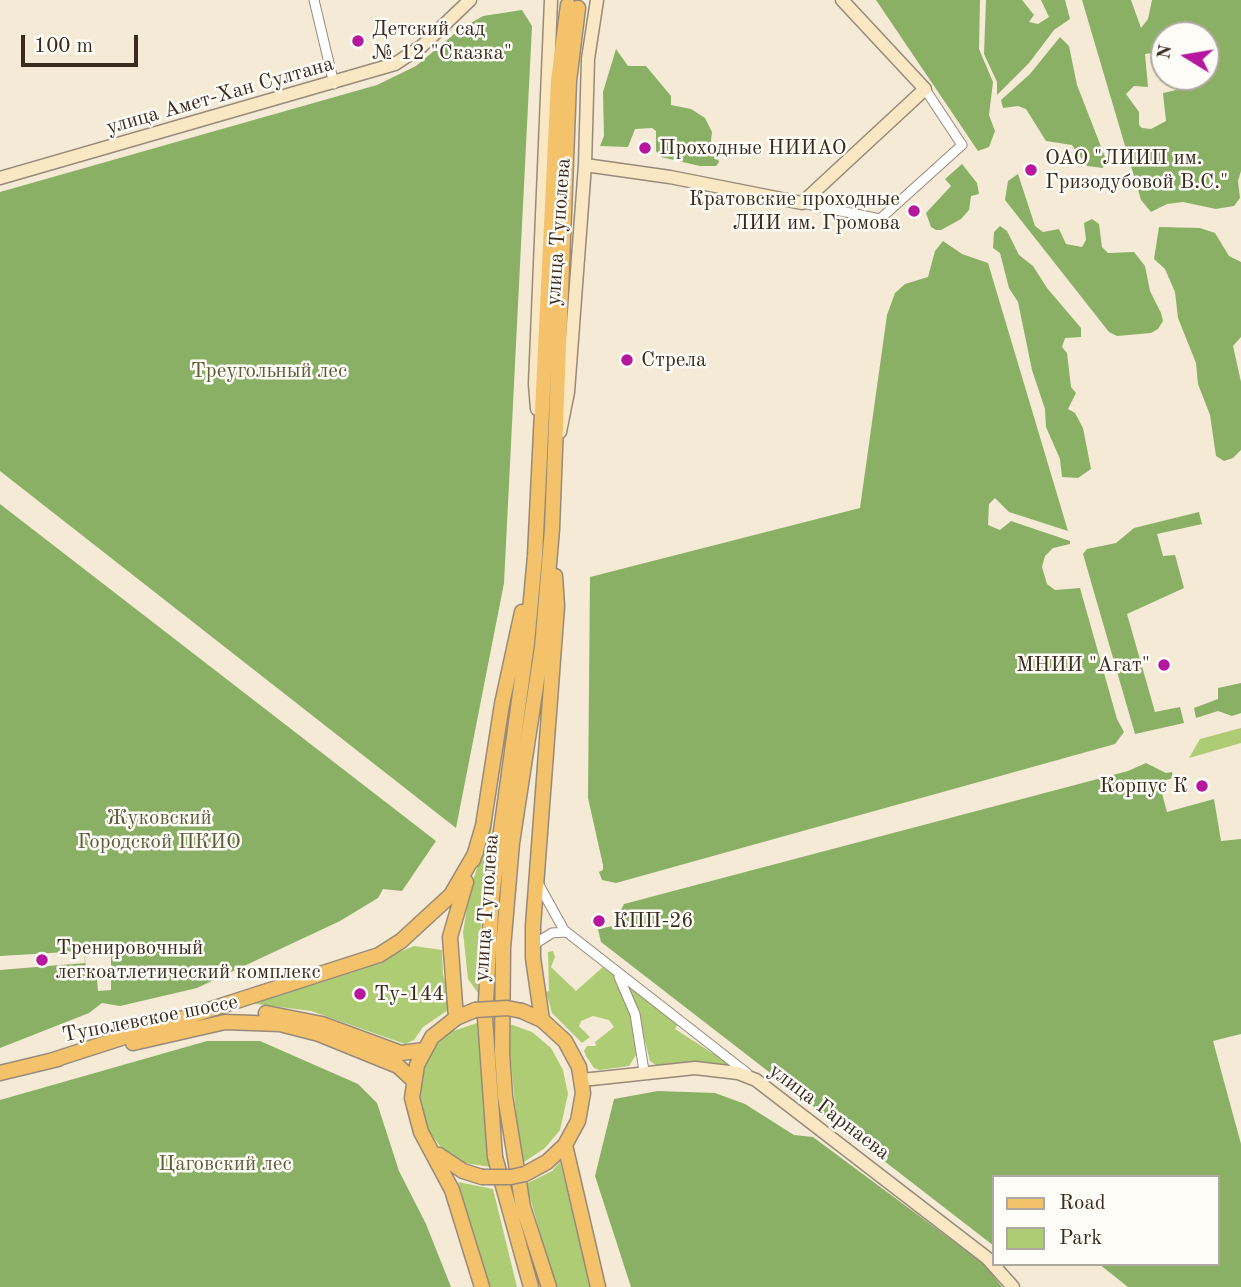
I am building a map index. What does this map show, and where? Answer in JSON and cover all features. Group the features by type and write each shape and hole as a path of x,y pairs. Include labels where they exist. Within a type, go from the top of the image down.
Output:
{"main road":[{"name":"улица Амет-Хан Султана","path":"0,178 334,84 395,64 422,46 470,0"},
{"name":"улица Туполева","path":"542,1020 533,945 535,877 557,606 547,466 535,384 551,0"},
{"name":"улица Туполева","path":"547,466 568,392 585,165 588,59 597,0"},
{"path":"585,165 670,177 802,203 925,89 842,0"},
{"name":"улица Туполева","path":"531,1287 495,1157 485,1018 493,885 527,643 547,466 574,3"},
{"name":"улица Туполева","path":"549,1287 523,1207 502,1053 507,890 542,647 552,530"},
{"name":"улица Туполева","path":"476,852 484,826 502,704 535,555"},
{"path":"456,1018 450,937 476,852"},
{"name":"Туполевское шоссе","path":"50,1060 379,955 401,941 451,895 476,852"},
{"path":"431,1146 445,1160 482,1177 525,1174 547,1162 565,1145 578,1121 582,1080 565,1041 542,1020 522,1011 499,1007 475,1010 443,1026 424,1050 413,1080 415,1115 452,1190 482,1287"},
{"name":"Туполевское шоссе","path":"144,1031 224,1013 257,1012 291,1016 322,1024 401,1053 424,1050"},
{"name":"Туполевское шоссе","path":"0,1073 225,1022 252,1021 319,1034 398,1066 413,1080"},
{"name":"улица Гарнаева","path":"582,1080 643,1071 695,1068 738,1073 756,1080 992,1264"},
{"path":"565,1145 598,1287"},
{"name":"улица Гарнаева","path":"994,1266 1013,1287"}],"street":[{"path":"314,0 334,84"},
{"path":"802,203 880,219 962,145 925,89"},
{"path":"535,877 566,932 756,1080"},
{"path":"533,945 552,933 566,932"},
{"path":"612,967 632,1006 643,1071"}],"green space":[{"path":"876,0 980,0 979,49 993,82 989,115 995,131 989,147 978,151"},
{"path":"986,0 1022,0 1034,15 1029,22 1038,24 1049,17 1041,0 1065,0 1070,19 1054,30 1029,63 997,95 997,82 984,54"},
{"path":"1082,0 1131,0 1141,28 1148,19 1152,0 1241,0 1240,198 1234,206 1216,209 1183,202 1167,204 1151,212 1141,200"},
{"name":"Треугольный лес","path":"522,10 532,26 504,583 456,828 0,471 0,192 377,85 416,66 459,30 483,16"},
{"path":"1060,37 1069,46 1077,85 1105,157 1103,168 1087,166 1072,145 1046,141 1026,109 1018,106 1003,108 1001,100 1030,74"},
{"path":"616,49 628,66 646,66 671,96 671,105 691,109 705,118 712,132 711,140 719,162 716,166 700,166 661,157 656,151 656,131 652,128 635,129 628,147 600,146 604,136 603,92"},
{"path":"962,164 977,183 979,194 971,196 969,210 961,219 936,230 931,227 926,213 951,186 945,179"},
{"path":"1018,174 1035,226 1043,232 1059,229 1066,244 1082,247 1086,240 1084,223 1092,219 1099,224 1102,247 1108,253 1134,252 1145,266 1150,291 1161,313 1163,321 1158,329 1151,333 1117,336 1109,332 1005,200 1008,181"},
{"path":"1000,226 1007,231 1019,255 1033,266 1047,288 1081,328 1081,337 1065,338 1062,347 1067,353 1071,387 1076,393 1068,409 1075,413 1083,428 1091,469 1078,478 1062,477 1060,459 1046,427 1045,409 1032,370 1018,302 1009,288 1000,253 993,248 994,232"},
{"path":"1159,227 1200,228 1215,233 1229,256 1241,262 1241,337 1233,346 1241,382 1241,450 1233,458 1224,461 1216,456 1210,415 1198,384 1196,363 1178,318 1175,292 1165,269 1154,259"},
{"path":"943,241 962,254 988,263 1068,531 1009,512 995,498 989,504 988,525 1000,530 1011,521 1070,541 1070,544 1053,548 1045,556 1042,567 1047,584 1055,590 1080,588 1117,719 1124,732 1115,744 616,883 602,880 599,872 603,870 603,865 588,798 590,577 860,508 887,315 895,293 905,284 928,277 935,251"},
{"name":"Жуковский Городской ПКИО","path":"0,504 436,841 402,891 383,889 378,898 340,921 197,988 120,1006 102,1003 89,1013 0,1048 0,970 85,963 84,951 0,956","holes":["111,946 111,990 98,991 96,969 86,969 84,948"]},
{"path":"1199,512 1202,524 1157,534 1163,556 1175,555 1184,588 1127,614 1155,712 1180,707 1184,723 1135,734 1083,554 1087,549 1116,543 1134,528"},
{"path":"1241,683 1241,713 1232,716 1218,711 1196,718 1194,708 1218,699 1218,688"},
{"path":"1241,728 1241,743 1189,758 1200,739"},
{"path":"1146,763 1166,773 1172,772 1173,778 1159,782 1167,812 1214,799 1221,841 1241,839 1241,1034 1213,1041 1241,1144 1241,1287 1128,1287 1102,1266 1220,1266 1220,1175 992,1175 992,1244 601,942 598,929 613,926 624,904 1128,771"},
{"path":"493,817 481,924 478,993 468,979 463,932 470,890"},
{"path":"414,946 442,950 443,974 451,1005 423,1027 414,1040 405,1044 311,1011 241,1002 337,977"},
{"path":"553,951 555,957 551,967 576,991 603,967 614,976 631,1017 637,1053 629,1066 600,1070 594,1068 586,1056 584,1051 587,1046 596,1046 595,1042 614,1027 609,1020 593,1016 581,1021 579,1026 590,1037 582,1043 552,1013 546,992 549,991 548,952"},
{"path":"624,980 678,1024 675,1029 737,1069 706,1063 656,1065 650,1061 637,1010"},
{"path":"477,1023 491,1167 465,1163 443,1150 425,1126 418,1098 422,1071 432,1049 450,1032"},
{"path":"507,1023 532,1032 551,1048 563,1070 568,1094 560,1130 545,1148 521,1164"},
{"name":"Цаговский лес","path":"207,1041 260,1041 358,1084 377,1103 399,1171 426,1224 451,1287 0,1287 0,1100"},
{"path":"658,1091 715,1093 745,1104 794,1135 813,1137 984,1264 1002,1287 631,1287 595,1176 614,1099"},
{"path":"560,1162 594,1287 556,1287 526,1184 552,1171"},
{"path":"458,1182 493,1189 517,1287 489,1287"}],"place":[{"name":"Детский сад № 12 \"Сказка\"","path":"358,41"},
{"name":"Проходные НИИАО","path":"645,148"},
{"name":"ОАО \"ЛИИП им. Гризодубовой В.С.\"","path":"1031,170"},
{"name":"Кратовские проходные ЛИИ им. Громова","path":"914,211"},
{"name":"Стрела","path":"627,360"},
{"name":"МНИИ \"Агат\"","path":"1164,665"},
{"name":"Корпус К","path":"1202,786"},
{"name":"КПП-26","path":"599,921"},
{"name":"Тренировочный легкоатлетический комплекс","path":"42,960"},
{"name":"Ty-144","path":"360,994"}]}
